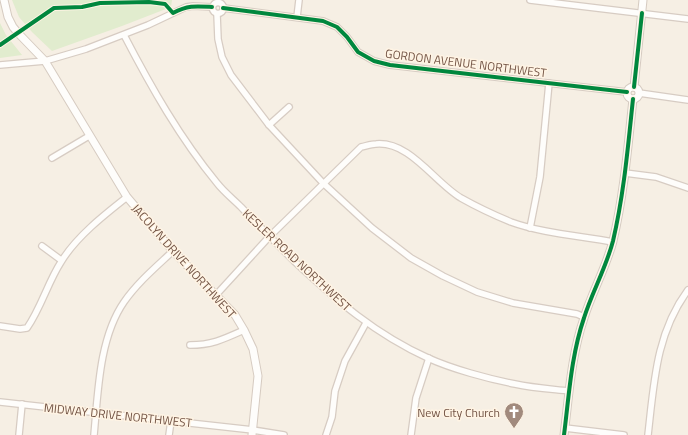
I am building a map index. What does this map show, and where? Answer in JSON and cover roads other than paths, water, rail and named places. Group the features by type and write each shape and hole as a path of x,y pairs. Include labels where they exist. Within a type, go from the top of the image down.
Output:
{"street":[{"name":"JACOLYN DRIVE NORTHWEST","path":"4,0 8,17 13,27 45,61 127,197 173,251 235,315 244,330 253,349 258,376 252,433"},
{"path":"297,17 299,0"},
{"path":"530,0 557,2 688,19"},
{"path":"634,87 643,0"},
{"path":"212,7 217,1 222,5 222,12 217,14"},
{"path":"0,65 45,61 86,49 124,35 186,7 212,7"},
{"path":"212,7 214,12 217,14 218,39 224,61 231,75 269,125 323,184 372,228 411,258 442,276 477,292 513,304 577,314 584,318"},
{"name":"GORDON AVENUE NORTHWEST","path":"223,8 323,21 337,28 347,37 358,52 374,61 390,66 627,92"},
{"name":"KESLER ROAD NORTHWEST","path":"124,35 160,100 192,150 218,185 269,237 330,295 366,323 402,345 429,358 471,373 515,384 569,391"},
{"path":"530,228 540,177 549,83"},
{"path":"633,99 629,97 627,92 629,89 634,87"},
{"path":"634,87 639,93 688,100"},
{"path":"624,435 565,432 574,355 584,318 613,242 620,210 633,99 636,98 639,93"},
{"path":"269,125 290,107"},
{"path":"52,158 89,136"},
{"path":"216,295 269,237 361,147 376,144 388,144 403,150 459,197 512,222 530,228 613,242"},
{"path":"625,173 656,177 688,188"},
{"path":"0,326 20,329 27,328 33,319 61,260 100,218 127,197"},
{"path":"42,246 61,260"},
{"path":"94,435 105,349 114,320 124,302 137,286 173,251"},
{"path":"648,435 656,367 662,341 671,319 688,290"},
{"path":"326,435 332,417 335,391 344,361 366,323"},
{"path":"190,345 203,345 215,342 244,330"},
{"path":"411,435 419,383 429,358"},
{"name":"MIDWAY DRIVE NORTHWEST","path":"0,402 171,421 252,433 284,435"},
{"path":"19,435 22,404"},
{"path":"169,435 171,421"}],"place":[{"name":"New City Church","path":"514,429"}]}
